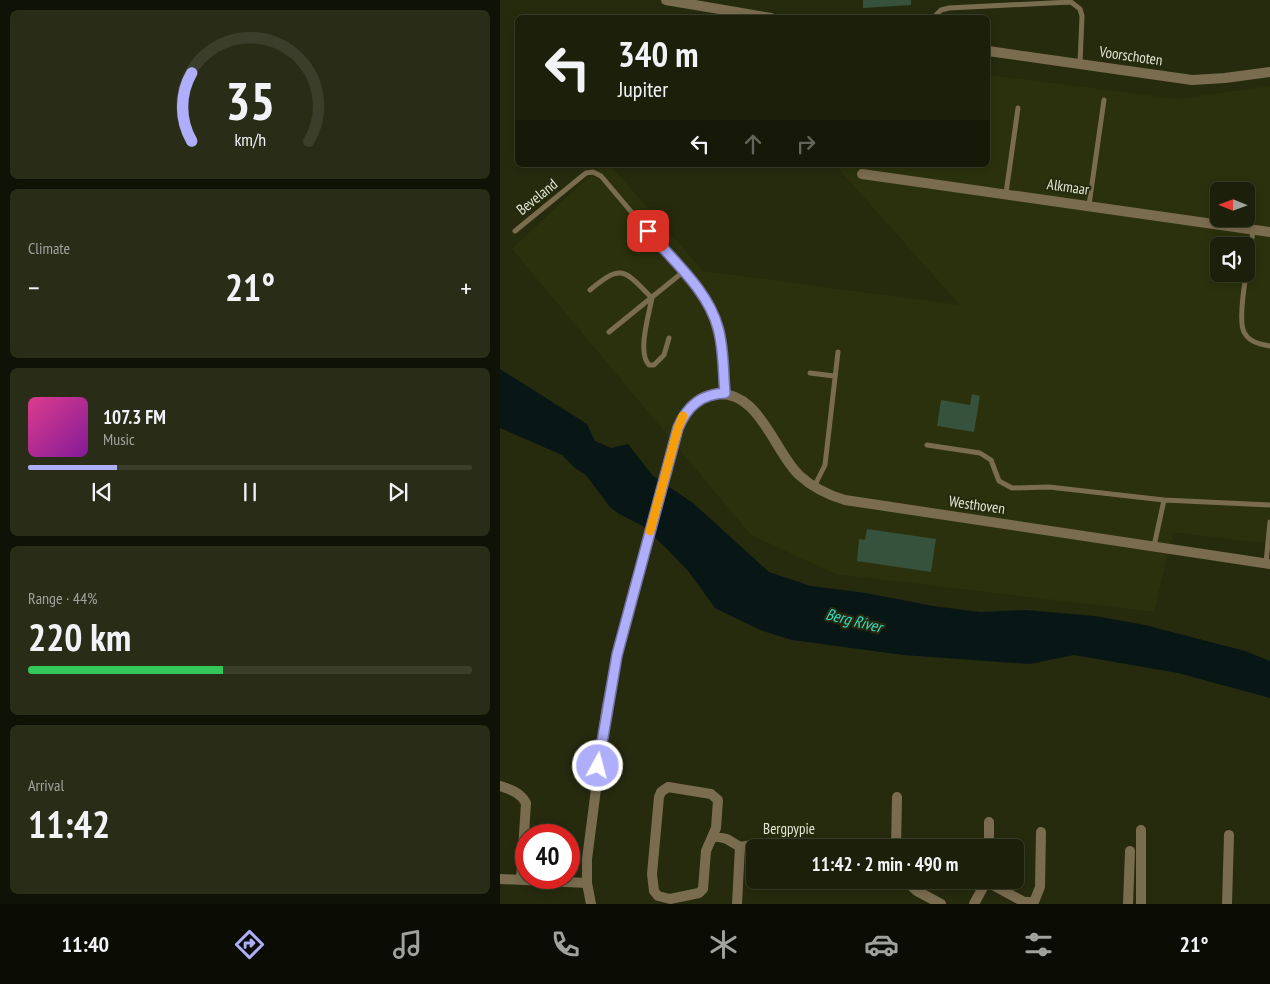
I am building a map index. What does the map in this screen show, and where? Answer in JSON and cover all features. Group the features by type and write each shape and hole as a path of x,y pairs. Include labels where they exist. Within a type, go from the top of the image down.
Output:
{"street":[{"path":"666,0 754,15"},
{"name":"Voorschoten","path":"990,51 1192,80 1270,72"},
{"name":"Alkmaar","path":"862,174 1270,232"},
{"path":"590,904 587,883 587,859 601,747 617,655 664,476 678,428 688,410 701,398 725,393"},
{"name":"Westhoven","path":"725,393 734,396 750,407 790,466 814,487 846,500 1268,563"},
{"path":"500,786 522,796 526,803 525,824"},
{"path":"674,787 716,796 718,810 714,836 706,851 702,890 670,899 658,896 654,891 652,874 659,797 664,789 674,787"},
{"path":"896,839 897,797"},
{"path":"988,822 989,839"},
{"path":"1141,830 1142,904"},
{"path":"1000,889 1024,902 1034,902 1040,887 1042,832"},
{"path":"1227,904 1228,835"},
{"path":"714,836 727,839 740,847 737,904"},
{"name":"Bergpypie","path":"740,847 746,846"},
{"path":"1128,904 1130,850"},
{"path":"500,879 515,880"},
{"path":"580,883 587,883"},
{"path":"915,889 941,904"},
{"path":"974,904 981,889"}],"lane":[{"path":"936,15 941,10 949,8 1071,2 1080,9 1082,16 1080,64"},
{"path":"1088,205 1104,100"},
{"path":"1006,193 1018,108"},
{"name":"Beveland","path":"514,232 586,173 593,172 601,176 683,272"},
{"path":"1254,230 1241,320 1247,338 1256,343 1270,346"},
{"path":"590,290 606,276 613,272 620,272 634,280 652,298"},
{"path":"609,332 683,272 704,298 718,328 725,393"},
{"path":"652,298 644,347 644,358 649,365 654,365 664,355 669,338"},
{"path":"814,487 825,465 838,352"},
{"path":"810,373 834,376"},
{"path":"927,445 980,453 991,460 999,481 1012,488 1049,487 1164,500 1270,505"},
{"path":"1154,546 1164,500"},
{"path":"1268,563 1270,522"}],"shaded area":[{"path":"990,75 1177,99 1270,86 1270,544 1173,532 1154,612 836,574 751,535 512,249 599,167 612,167 703,271 960,305 837,167 990,167"}],"water":[{"name":"Berg River","path":"500,369 587,424 595,441 611,448 628,444 653,476 693,503 769,572 811,586 866,593 933,606 980,612 1026,610 1095,616 1145,625 1245,651 1270,661 1270,698 1178,673 1074,655 1030,664 903,655 792,640 760,630 715,608 689,572 667,549 643,526 619,514 609,506 586,475 576,469 562,455 500,428"}],"building":[{"path":"863,0 911,0 911,5 863,8"},
{"path":"972,394 980,396 974,432 937,426 941,400 970,405"},
{"path":"867,529 936,539 931,572 857,561 859,539 865,540"}],"slow traffic":[{"path":"650,531 664,476 683,416"}],"route":[{"path":"598,766 617,655 681,419 694,403 701,398 725,393 721,342 713,313 704,298 648,231"}]}
